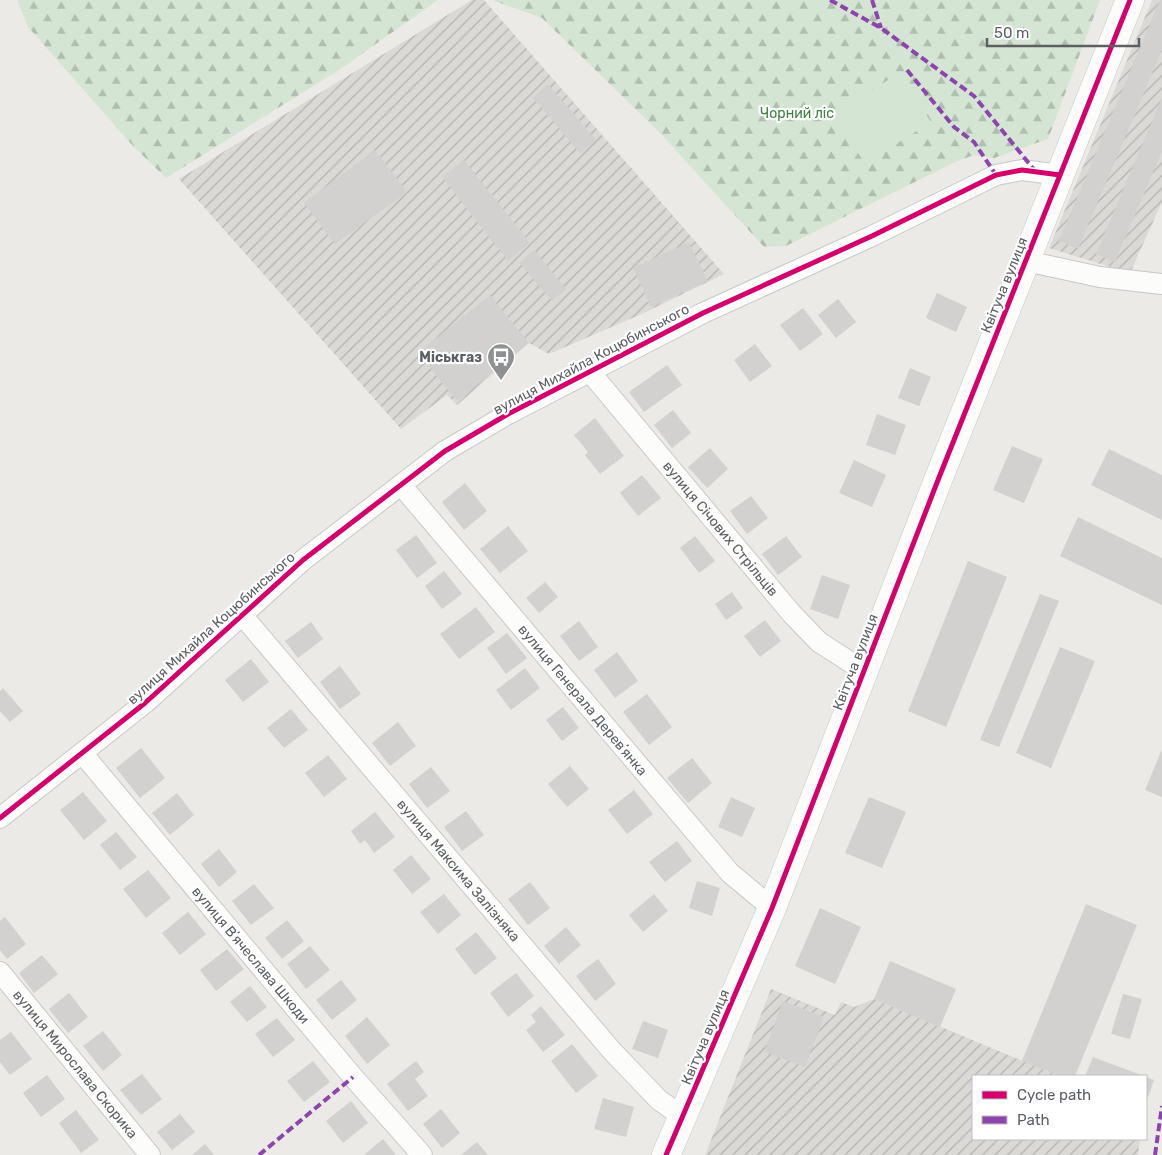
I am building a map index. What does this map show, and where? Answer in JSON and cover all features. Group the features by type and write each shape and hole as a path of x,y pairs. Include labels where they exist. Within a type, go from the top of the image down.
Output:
{"street":[{"name":"Квітуча вулиця","path":"666,1155 772,908 1130,0"},
{"name":"вулиця Михайла Коцюбинського","path":"0,818 145,703 303,560 445,451 508,414 703,313 872,236 996,175 1022,170 1060,175"},
{"path":"1026,261 1100,277 1162,284"},
{"name":"вулиця Січових Стрільців","path":"590,372 792,614 819,642 864,671"},
{"name":"вулиця Генерала Деревʼянка","path":"401,485 730,873 772,908"},
{"name":"вулиця Максима Залізняка","path":"242,615 612,1051 659,1100 683,1117"},
{"name":"вулиця Вʼячеслава Шкоди","path":"82,753 352,1076 422,1155"},
{"name":"вулиця Мирослава Скорика","path":"0,972 150,1155"}],"shaded area":[{"path":"472,0 484,0 724,274 644,313 549,354 529,343 457,405 447,395 401,429 179,179"},
{"path":"1152,0 1162,0 1162,202 1130,273 1049,248"},
{"path":"771,989 835,1015 841,1002 854,1007 874,999 1057,1075 972,1075 972,1140 1140,1140 1138,1155 705,1155"}],"green space":[{"path":"17,0 438,0 342,68 166,178 133,146 28,27"},
{"name":"Чорний ліс","path":"492,0 1100,0 1048,139 994,158 974,155 953,163 786,246 764,247 660,133 542,18"},
{"path":"899,73 931,122 865,164 834,114"}],"building":[{"path":"1160,0 1162,0 1162,50 1078,249 1059,241"},
{"path":"548,84 596,140 580,153 533,98"},
{"path":"1162,98 1162,151 1115,262 1096,254"},
{"path":"375,150 407,192 335,244 304,203"},
{"path":"464,160 530,243 508,261 442,177"},
{"path":"689,242 708,281 651,307 633,268"},
{"path":"534,250 566,289 552,301 520,263"},
{"path":"937,293 967,307 956,332 926,318"},
{"path":"490,295 529,343 457,401 418,353"},
{"path":"838,299 856,322 836,338 818,315"},
{"path":"803,308 823,334 800,351 780,325"},
{"path":"755,344 772,366 750,382 734,360"},
{"path":"667,365 682,385 644,412 629,392"},
{"path":"910,368 931,377 919,406 898,398"},
{"path":"673,410 691,433 672,448 654,425"},
{"path":"877,414 906,425 895,455 866,445"},
{"path":"595,418 624,456 600,474 585,455 588,452 574,435"},
{"path":"1012,446 1043,459 1024,503 993,490"},
{"path":"710,448 728,469 707,488 688,467"},
{"path":"1109,449 1162,475 1162,520 1091,485"},
{"path":"854,460 886,475 872,507 839,493"},
{"path":"642,475 661,498 638,516 620,493"},
{"path":"465,483 487,511 464,530 442,502"},
{"path":"751,496 768,518 747,534 730,511"},
{"path":"1078,517 1162,558 1162,605 1060,556"},
{"path":"508,526 528,551 500,573 480,549"},
{"path":"416,535 437,563 417,578 396,550"},
{"path":"695,536 715,561 699,573 680,548"},
{"path":"786,536 802,557 778,575 762,554"},
{"path":"968,561 1007,577 946,727 908,711"},
{"path":"444,571 462,594 442,609 425,586"},
{"path":"822,575 850,585 838,619 810,609"},
{"path":"545,582 558,597 539,613 526,598"},
{"path":"732,592 743,608 726,620 715,604"},
{"path":"1040,594 1059,601 999,747 980,740"},
{"path":"476,607 495,632 459,659 440,634"},
{"path":"765,620 781,641 760,657 744,636"},
{"path":"579,621 598,647 579,661 560,636"},
{"path":"311,622 323,639 298,658 285,641"},
{"path":"507,633 527,658 506,674 487,648"},
{"path":"1060,647 1095,661 1051,768 1016,753"},
{"path":"617,652 638,681 615,698 594,670"},
{"path":"251,659 269,682 243,702 225,680"},
{"path":"340,666 361,694 340,709 320,682"},
{"path":"525,668 540,688 511,710 496,690"},
{"path":"3,688 23,711 10,722 0,711 0,691"},
{"path":"647,694 672,727 649,745 623,712"},
{"path":"563,707 579,728 562,741 546,720"},
{"path":"291,709 308,730 284,748 267,728"},
{"path":"398,722 416,746 390,766 372,743"},
{"path":"141,748 165,778 140,798 116,768"},
{"path":"1162,749 1162,797 1145,790"},
{"path":"328,755 347,779 324,797 305,773"},
{"path":"692,758 712,783 688,803 667,778"},
{"path":"570,766 589,789 567,807 548,784"},
{"path":"431,767 450,791 427,808 409,784"},
{"path":"634,790 653,814 627,834 608,810"},
{"path":"83,792 107,821 84,840 60,810"},
{"path":"177,793 194,815 170,835 152,813"},
{"path":"731,797 755,808 742,837 718,827"},
{"path":"869,797 906,812 882,868 845,853"},
{"path":"466,811 484,835 462,851 444,827"},
{"path":"375,812 395,837 374,853 365,840 360,844 351,831"},
{"path":"116,832 137,857 120,870 100,845"},
{"path":"677,841 692,861 665,882 649,862"},
{"path":"219,849 237,872 219,887 201,864"},
{"path":"411,855 431,879 412,894 393,870"},
{"path":"148,870 171,898 146,918 123,889"},
{"path":"697,881 720,888 712,916 689,908"},
{"path":"530,882 550,908 528,925 508,899"},
{"path":"254,884 274,908 251,925 232,901"},
{"path":"444,894 461,915 438,934 420,912"},
{"path":"654,894 668,911 643,932 629,915"},
{"path":"1086,904 1137,925 1075,1075 1057,1075 1022,1061"},
{"path":"820,908 861,927 835,984 795,966"},
{"path":"188,912 206,934 180,955 162,933"},
{"path":"5,917 26,944 7,959 0,950 0,921"},
{"path":"287,920 304,941 282,959 265,938"},
{"path":"566,927 581,945 559,964 544,946"},
{"path":"476,932 497,958 475,975 455,949"},
{"path":"310,946 330,970 306,989 287,964"},
{"path":"227,949 244,969 216,991 200,970"},
{"path":"42,955 58,974 34,993 19,973"},
{"path":"598,959 616,984 595,1001 576,976"},
{"path":"890,961 956,989 940,1027 874,999"},
{"path":"516,973 534,996 508,1017 490,993"},
{"path":"341,980 357,1000 332,1020 316,1000"},
{"path":"250,986 267,1007 247,1022 230,1002"},
{"path":"69,993 88,1017 68,1033 49,1009"},
{"path":"1123,994 1142,999 1130,1039 1111,1034"},
{"path":"783,1001 824,1017 805,1067 764,1052"},
{"path":"541,1006 565,1035 543,1052 526,1030 536,1022 531,1015"},
{"path":"367,1017 390,1045 367,1064 345,1036"},
{"path":"277,1018 295,1040 273,1057 255,1034"},
{"path":"643,1021 668,1030 658,1058 632,1049"},
{"path":"103,1031 122,1055 103,1071 83,1046"},
{"path":"11,1032 32,1059 10,1075 0,1062 0,1040"},
{"path":"572,1044 598,1076 576,1093 551,1061"},
{"path":"1093,1057 1141,1075 1085,1075"},
{"path":"313,1061 330,1082 304,1102 287,1081"},
{"path":"416,1061 424,1072 415,1079 428,1096 408,1111 387,1084"},
{"path":"142,1074 162,1099 141,1115 120,1090"},
{"path":"47,1075 65,1099 41,1117 23,1093"},
{"path":"1147,1077 1154,1080 1147,1100"},
{"path":"603,1098 634,1107 626,1137 594,1129"},
{"path":"351,1101 368,1123 343,1143 326,1121"},
{"path":"441,1109 460,1133 442,1148 423,1124"},
{"path":"76,1110 99,1140 81,1153 59,1123"},
{"path":"180,1114 195,1132 172,1150 157,1132"},
{"path":"383,1139 396,1155 364,1155"},
{"path":"477,1142 488,1155 461,1155"},
{"path":"205,1144 214,1155 192,1155"}],"marked path":[{"path":"830,0 881,28 974,96 1036,172"},
{"path":"872,0 881,28"},
{"path":"907,70 954,127 974,142 996,175"},
{"path":"259,1155 353,1077"},
{"path":"1155,1155 1162,1106"}],"cycle path":[{"path":"666,1155 772,908 938,480 1130,0"},
{"path":"0,818 145,703 303,560 445,451 508,414 703,313 872,236 996,175 1022,170 1060,175"}],"place":[{"name":"Міськгаз","path":"501,381"}]}
